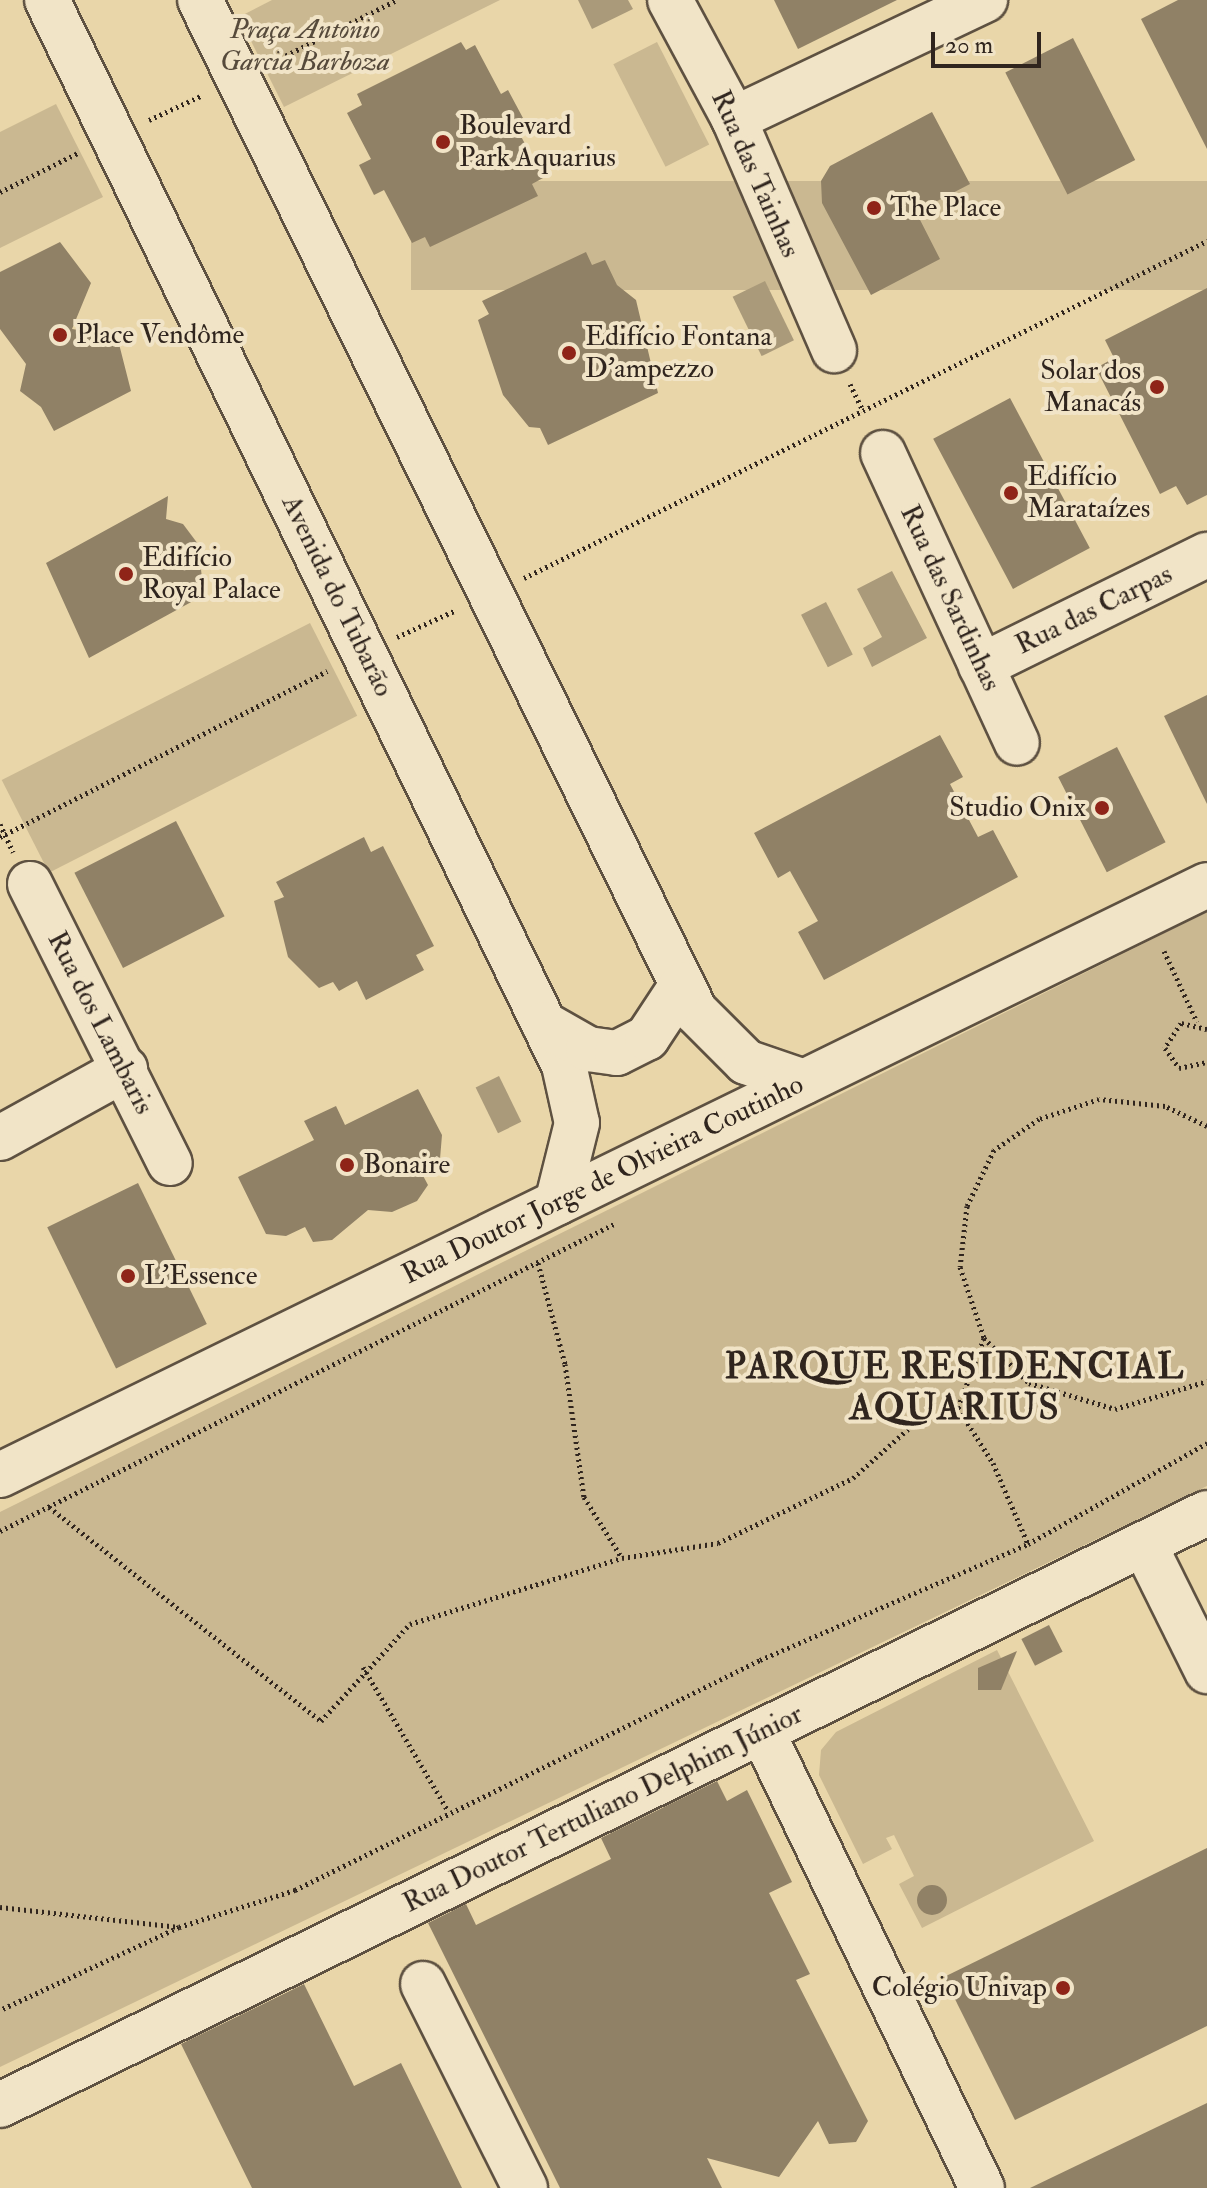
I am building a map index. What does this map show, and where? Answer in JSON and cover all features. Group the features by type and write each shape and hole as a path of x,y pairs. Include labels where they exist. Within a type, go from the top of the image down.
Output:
{"street":[{"name":"Avenida do Tubarão","path":"47,0 564,1065 577,1123 557,1203"},
{"path":"200,0 695,1011 746,1062 804,1082"},
{"name":"Rua das Tainhas","path":"670,0 734,119 834,350"},
{"path":"734,119 985,0"},
{"name":"Rua das Sardinhas","path":"883,453 1017,743"},
{"name":"Rua das Carpas","path":"981,666 1207,555"},
{"name":"Rua dos Lambaris","path":"30,884 170,1163"},
{"name":"Rua Doutor Jorge de Olvieira Coutinho","path":"0,1475 1207,885"},
{"path":"544,1024 588,1049 617,1053 647,1038 682,985"},
{"path":"0,1138 125,1069"},
{"name":"Rua Doutor Tertuliano Delphim Júnior","path":"0,2105 1207,1513"},
{"path":"1144,1544 1207,1671"},
{"path":"762,1731 982,2188"},
{"path":"423,1984 525,2188"}],"path":[{"path":"0,192 397,0"},
{"path":"0,837 364,652 493,593 1207,241"},
{"path":"834,350 883,453"},
{"path":"1150,958 1175,946"},
{"path":"1164,951 1197,1022 1207,1029"},
{"path":"1197,1022 1174,1026 1165,1048 1179,1068 1207,1062"},
{"path":"1207,1126 1165,1106 1099,1099 1039,1119 994,1150 967,1206 960,1267 984,1338 1029,1383 1072,1402 1115,1409 1197,1389 1207,1390"},
{"path":"0,1531 631,1216"},
{"path":"538,1262 565,1364 584,1497 622,1558"},
{"path":"958,1408 984,1338"},
{"path":"1197,1389 1207,1381"},
{"path":"49,1507 321,1721 363,1667 410,1624 622,1558 718,1543 853,1478 916,1422 958,1408"},
{"path":"958,1408 993,1463 1028,1544"},
{"path":"0,2010 179,1927 295,1890 760,1660 1028,1544 1207,1443"},
{"path":"363,1667 448,1812"},
{"path":"0,1907 179,1927"}],"green space":[{"name":"Praça Antonio Garcia Barboza","path":"272,0 500,0 284,107 239,17"},
{"path":"657,42 709,144 666,167 613,64"},
{"path":"56,104 103,197 0,248 0,132"},
{"path":"411,181 1207,181 1207,290 411,290"},
{"path":"310,623 357,716 49,873 2,780"},
{"path":"1207,912 1207,1486 0,2067 0,1512"},
{"path":"997,1650 1094,1841 922,1928 899,1884 914,1876 894,1835 886,1838 892,1849 863,1864 819,1775 821,1750 836,1732"}],"shaded area":[{"path":"578,0 628,0 633,9 592,29"},
{"path":"765,281 794,340 762,356 733,297"},
{"path":"892,571 927,638 872,667 863,648 882,637 857,589"},
{"path":"826,602 853,655 828,667 801,615"},
{"path":"499,1076 521,1122 498,1133 476,1087"}],"building":[{"path":"774,0 897,0 798,49"},
{"path":"1178,0 1207,0 1207,149 1141,19"},
{"path":"1073,38 1135,160 1067,195 1005,73"},
{"name":"Boulevard Park Aquarius","path":"461,42 466,50 475,45 501,94 508,90 523,118 514,123 543,178 532,184 538,196 430,247 425,237 412,243 384,190 374,195 359,165 371,159 347,113 362,105 357,94"},
{"name":"The Place","path":"932,112 970,184 916,212 940,259 871,295 822,203 821,181 830,166"},
{"name":"Place Vendôme","path":"60,242 91,283 72,329 117,336 131,391 54,431 41,407 20,391 26,364 0,329 0,272"},
{"name":"Edifício Fontana D'ampezzo","path":"586,252 592,265 605,260 617,285 636,300 658,393 548,445 540,428 529,427 503,395 478,320 489,314 482,301"},
{"name":"Solar dos Manacás","path":"1207,288 1207,495 1187,505 1176,486 1160,494 1096,368 1114,358 1105,340"},
{"name":"Edifício Marataízes","path":"1010,398 1090,548 1013,589 933,439"},
{"name":"Edifício Royal Palace","path":"168,496 166,519 183,524 198,544 204,595 89,658 46,563"},
{"path":"1207,695 1207,804 1164,716"},
{"path":"940,735 963,777 950,784 978,837 993,830 1018,877 824,980 798,932 818,921 790,871 778,878 754,833"},
{"name":"Studio Onix","path":"1117,747 1166,842 1107,872 1058,777"},
{"path":"176,821 225,916 123,968 74,873"},
{"path":"364,837 371,852 383,846 434,946 416,955 424,970 366,1000 357,981 339,991 333,982 319,988 288,957 274,901 284,897 276,882"},
{"name":"Bonaire","path":"418,1089 442,1135 440,1159 420,1170 428,1185 417,1201 392,1212 368,1210 332,1240 313,1242 305,1227 286,1236 266,1234 238,1177 314,1140 304,1121 336,1106 345,1125"},
{"name":"L'Essence","path":"138,1183 207,1324 116,1368 47,1227"},
{"path":"1049,1625 1063,1652 1035,1666 1021,1639"},
{"path":"1017,1651 1001,1690 978,1690 978,1668"},
{"path":"717,1781 727,1801 747,1790 792,1882 769,1893 810,1974 796,1980 868,2121 856,2142 829,2144 818,2121 779,2177 707,2158 722,2188 560,2188 428,1923 466,1904 476,1925 611,1859 601,1838"},
{"path":"1207,1848 1207,2026 1015,2120 944,1977"},
{"path":"932,1885 943,1889 947,1900 943,1911 932,1915 921,1911 917,1900 921,1889"},
{"path":"304,1984 354,2086 401,2063 462,2188 252,2188 181,2044"},
{"path":"1207,2103 1207,2188 1030,2188"}],"place":[{"name":"Boulevard Park Aquarius","path":"443,142"},
{"name":"The Place","path":"874,208"},
{"name":"Place Vendôme","path":"60,335"},
{"name":"Edifício Fontana D'ampezzo","path":"569,353"},
{"name":"Solar dos Manacás","path":"1157,387"},
{"name":"Edifício Marataízes","path":"1011,493"},
{"name":"Edifício Royal Palace","path":"126,574"},
{"name":"Studio Onix","path":"1102,808"},
{"name":"Bonaire","path":"347,1165"},
{"name":"L'Essence","path":"128,1276"},
{"name":"Colégio Univap","path":"1063,1988"}],"district":[{"name":"PARQUE RESIDENCIAL AQUARIUS","path":"955,1386"}]}
